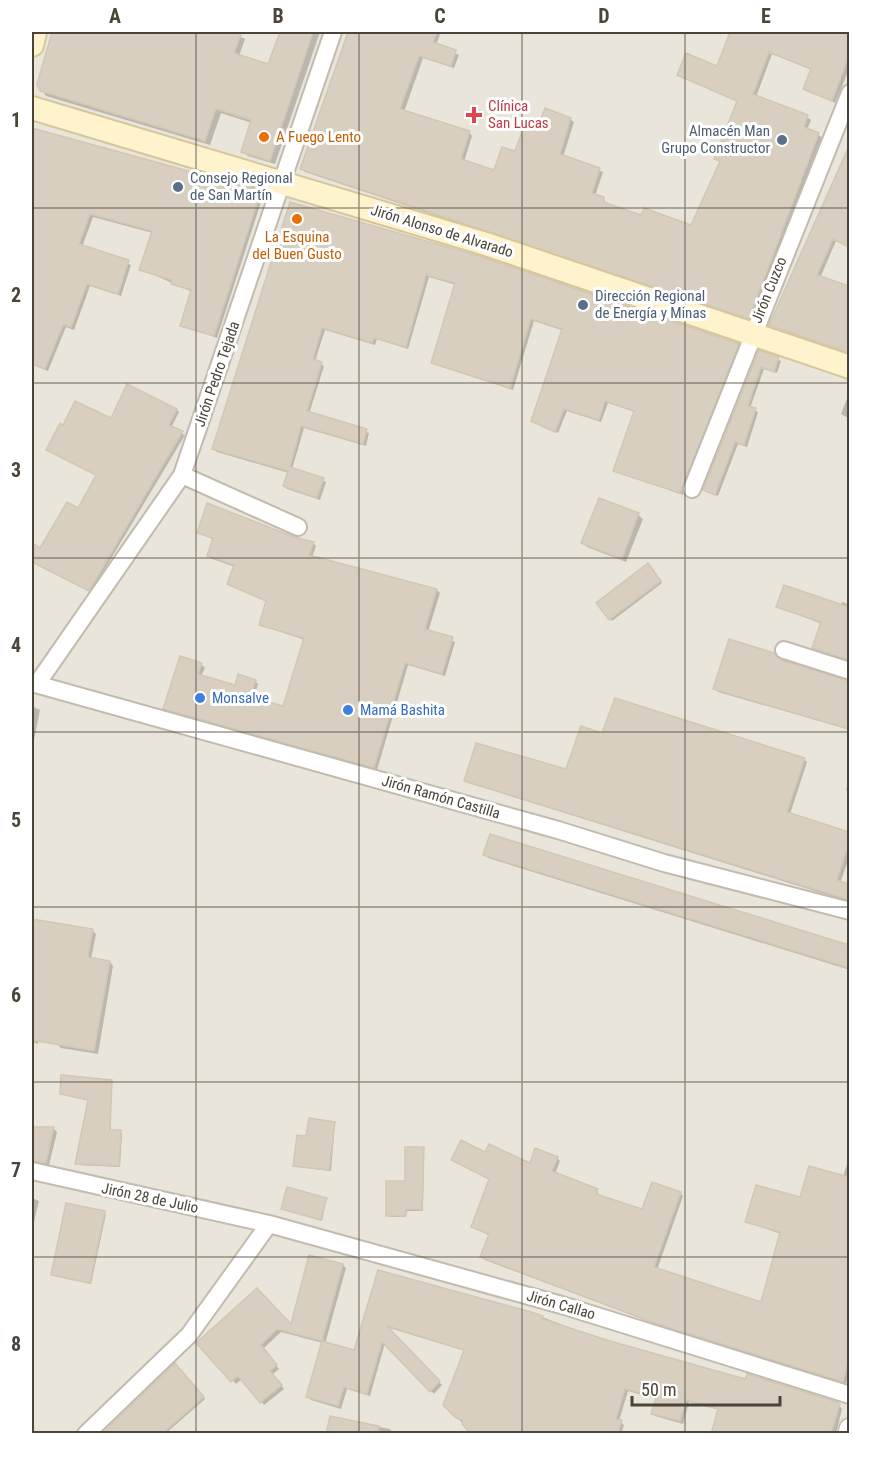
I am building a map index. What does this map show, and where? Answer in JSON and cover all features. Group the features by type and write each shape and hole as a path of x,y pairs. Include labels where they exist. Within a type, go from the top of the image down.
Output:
{"main road":[{"path":"32,45 35,32"},
{"name":"Jirón Alonso de Alvarado","path":"32,108 486,244 752,332 849,367"}],"street":[{"name":"Jirón Pedro Tejada","path":"34,684 182,475 284,182 333,32"},
{"name":"Jirón Cuzco","path":"692,489 752,332 849,93"},
{"path":"182,475 298,527"},
{"path":"784,650 849,671"},
{"name":"Jirón Ramón Castilla","path":"34,684 558,830 664,863 849,911"},
{"name":"Jirón 28 de Julio","path":"32,1171 269,1224"},
{"path":"86,1434 189,1335 269,1224"},
{"name":"Jirón Callao","path":"269,1224 565,1306 849,1395"},
{"path":"849,1429 849,1434"}],"shaded area":[{"path":"32,32 849,32 849,1433 32,1433"}],"building":[{"path":"52,32 242,32 234,53 268,64 280,32 313,32 270,161 241,152 251,120 216,109 205,141 40,91 37,84"},
{"path":"348,32 437,32 433,42 456,50 451,66 419,56 400,109 470,131 461,159 494,170 502,147 515,151 525,124 538,128 545,108 571,118 560,154 600,168 592,193 604,197 603,202 641,215 644,208 691,225 720,161 714,159 737,101 677,75 686,53 717,66 730,32 849,32 849,55 832,101 803,89 811,69 769,52 753,94 808,115 804,127 819,133 749,319 300,169"},
{"path":"32,128 261,191 214,336 180,326 191,290 171,284 172,280 139,270 152,231 90,214 79,244 129,260 118,294 87,284 71,327 63,325 45,369 32,364"},
{"path":"849,146 849,247 833,239 817,275 849,286 849,353 769,325"},
{"path":"290,202 482,257 739,344 680,493 613,471 634,411 605,401 599,420 564,409 555,432 531,421 562,329 531,319 510,388 431,363 455,283 426,275 406,347 374,338 372,343 322,328 313,359 322,362 307,411 367,429 363,444 301,426 290,467 324,478 317,498 283,486 288,471 212,449"},
{"path":"759,350 779,357 774,372 761,367 748,406 756,408 744,445 735,442 715,495 703,490"},
{"path":"127,384 177,409 169,425 183,431 89,591 32,562 32,543 40,548 67,502 78,508 96,475 46,450 60,423 63,425 75,401 111,418"},
{"path":"599,498 639,513 622,559 581,543"},
{"path":"207,503 294,537 314,542 309,555 437,589 425,629 453,637 442,674 405,663 374,768 163,709 180,656 202,663 198,674 235,685 238,674 256,680 250,697 283,706 304,638 259,625 266,601 227,584 234,565 207,556 213,538 197,533"},
{"path":"648,563 661,581 609,620 596,603"},
{"path":"784,585 849,607 849,660 812,648 821,622 776,607"},
{"path":"729,639 774,653 781,660 849,681 849,729 713,689"},
{"path":"615,698 805,758 787,812 849,832 849,843 837,880 849,884 849,900 464,781 476,743 566,769 581,726 602,733"},
{"path":"490,834 849,945 849,968 483,855"},
{"path":"32,919 93,929 88,957 110,961 94,1051 32,1040"},
{"path":"61,1075 112,1080 110,1130 121,1130 119,1166 75,1164 88,1100 60,1094"},
{"path":"309,1118 335,1122 329,1170 293,1166 297,1135 306,1136"},
{"path":"32,1127 54,1127 46,1163 32,1161"},
{"path":"461,1140 485,1152 489,1144 530,1163 535,1148 558,1157 552,1171 598,1189 596,1194 642,1209 652,1182 681,1192 654,1267 761,1302 780,1232 745,1222 756,1185 800,1197 809,1166 849,1177 849,1358 843,1382 657,1324 480,1257 489,1234 471,1227 489,1179 451,1160"},
{"path":"405,1147 424,1147 422,1210 406,1209 405,1216 386,1216 386,1181 405,1181"},
{"path":"287,1187 327,1198 321,1220 281,1209"},
{"path":"66,1203 105,1211 90,1283 51,1275"},
{"path":"309,1255 343,1264 322,1341 277,1329 261,1345 277,1365 270,1371 282,1385 260,1403 238,1376 231,1382 196,1343 257,1288 291,1324"},
{"path":"378,1270 531,1312 543,1316 542,1319 610,1341 745,1379 747,1374 837,1402 840,1404 831,1434 711,1434 718,1409 686,1400 680,1421 651,1414 656,1397 625,1389 616,1419 622,1420 618,1434 471,1434 462,1424 463,1420 456,1418 443,1405 464,1350 387,1326 440,1381 430,1392 382,1342 367,1394 344,1387 338,1406 306,1397 322,1341 354,1350"},
{"path":"175,1363 204,1397 162,1434 102,1434"},
{"path":"330,1416 379,1426 378,1434 326,1434"}],"place":[{"name":"Clínica San Lucas","path":"474,115"},
{"name":"A Fuego Lento","path":"264,137"},
{"name":"Almacén Man Grupo Constructor","path":"782,140"},
{"name":"Consejo Regional de San Martín","path":"178,187"},
{"name":"La Esquina del Buen Gusto","path":"297,219"},
{"name":"Dirección Regional de Energía y Minas","path":"583,305"},
{"name":"Monsalve","path":"200,698"},
{"name":"Mamá Bashita","path":"348,710"}]}
